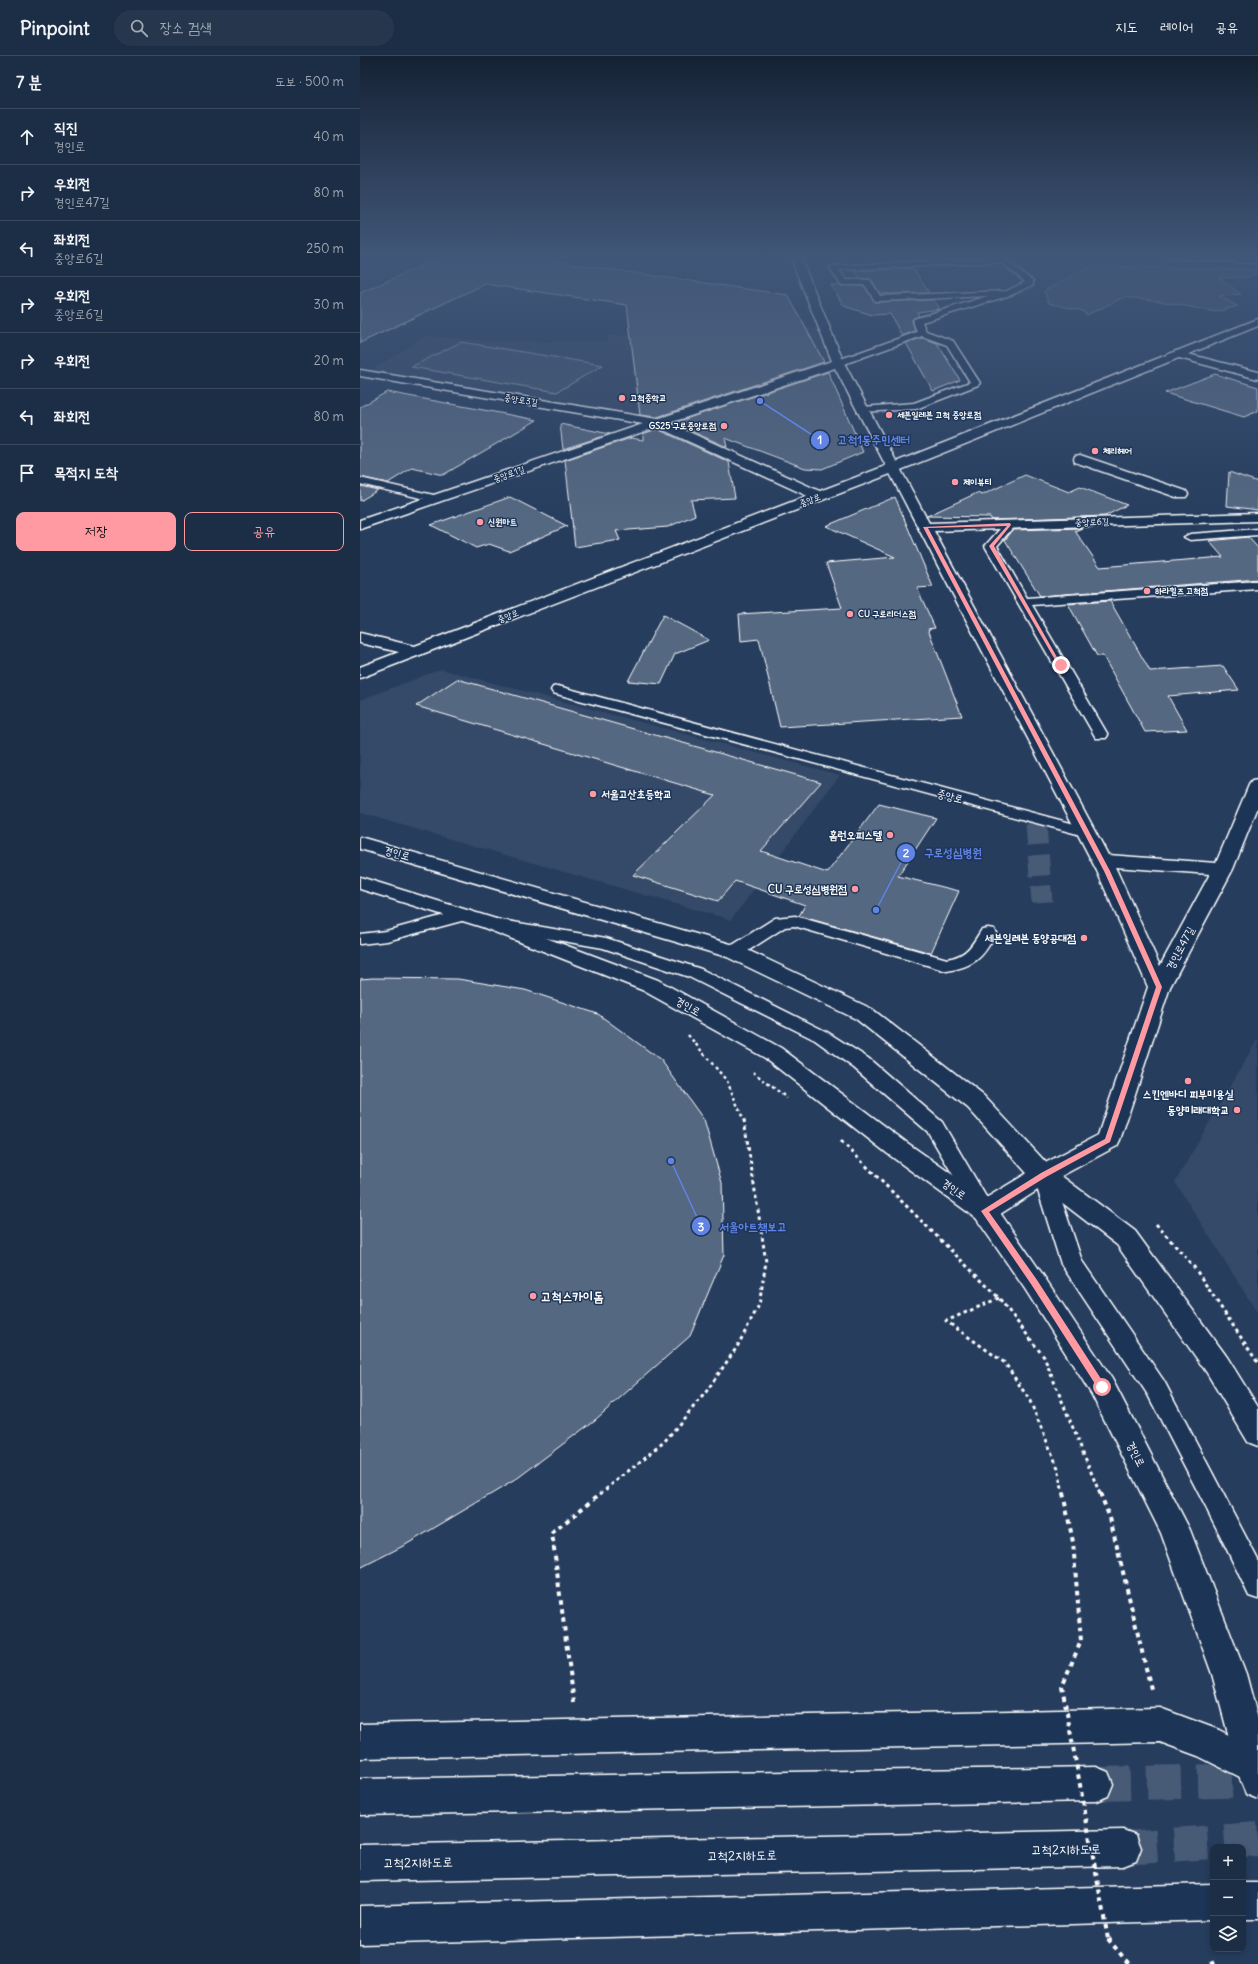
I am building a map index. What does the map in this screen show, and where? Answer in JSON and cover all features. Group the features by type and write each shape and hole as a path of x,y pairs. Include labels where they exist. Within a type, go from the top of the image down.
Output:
{"street":[{"path":"831,345 838,363 893,468 926,527 1087,832 1159,987"},
{"name":"중앙로","path":"360,673 893,468 1199,345"},
{"path":"1176,354 1258,376"},
{"name":"중앙로3길","path":"658,423 838,363"},
{"name":"중앙로3길","path":"360,373 658,423 819,496"},
{"name":"중앙로1길","path":"360,525 658,423"},
{"path":"1080,459 1181,494"},
{"name":"중앙로6길","path":"926,527 1258,517"},
{"path":"360,638 416,651"},
{"name":"경인로47길","path":"984,1211 1043,1175 1108,1140 1159,987 1223,869 1258,785"},
{"name":"경인로","path":"360,843 734,952 864,1014 976,1102 1043,1175 1126,1238 1217,1365 1258,1433"},
{"path":"1101,860 1223,869"},
{"name":"경인로","path":"360,883 489,923 650,985 773,1053 897,1148 984,1211 1034,1282 1102,1387 1175,1530 1229,1674 1257,1772"},
{"path":"360,1741 1160,1725 1207,1742 1257,1772"},
{"path":"360,1797 1096,1784"},
{"name":"고척2지하도로","path":"360,1863 1123,1848"},
{"path":"1246,1901 1258,1901"},
{"path":"360,1925 1210,1902"}],"lane":[{"path":"838,363 888,345"},
{"path":"863,410 916,406 975,383 952,345"},
{"path":"360,481 438,499"},
{"path":"1010,524 991,546 1102,736"},
{"path":"1190,537 1258,532"},
{"path":"1024,602 1258,585"},
{"name":"중앙로","path":"558,690 1087,832"},
{"path":"360,939 387,936 463,914"},
{"path":"734,952 781,922 795,921 825,931 947,965 962,963 973,957 988,933"},
{"path":"489,923 606,943 695,974 821,1036 860,1063 935,1127 984,1211"},
{"path":"1043,1175 1072,1264 1156,1388 1229,1527 1258,1587"}],"path":[{"path":"574,1703 552,1533 664,1442 706,1392 737,1347 759,1305 766,1262 744,1120 727,1081 683,1030"},
{"path":"750,1070 793,1103"},
{"path":"836,1137 999,1298 1044,1357 1110,1518 1153,1694"},
{"path":"1156,1224 1194,1267 1258,1363"},
{"path":"999,1298 946,1321 1005,1363 1030,1401 1058,1468 1074,1542 1081,1642 1062,1686 1108,1939 1129,1964"},
{"path":"1210,1964 1216,1962"}],"shaded area":[{"name":"고척중학교","path":"411,345 831,345 838,363 658,423 365,374"},
{"path":"455,345 480,345 603,365 557,392 411,367"},
{"name":"서울고산초등학교","path":"441,669 840,775 731,920 360,813 360,700"},
{"name":"동양미래대학교","path":"1258,1038 1258,1314 1175,1182"}],"building":[{"path":"632,345 815,345 824,362 657,417 640,415"},
{"path":"907,345 938,345 960,380 933,391"},
{"path":"828,372 863,452 822,469 805,468 725,438 727,447 673,423"},
{"path":"1215,374 1258,387 1258,411 1244,417 1165,393"},
{"path":"387,392 537,420 443,475 412,468 388,483 360,477 360,407"},
{"path":"560,424 610,434 563,449"},
{"path":"657,429 729,462 735,498 691,500 695,515 668,527 616,531 620,540 575,547 565,460 631,438 643,440 643,434"},
{"path":"1229,472 1258,482 1258,510 1227,506"},
{"path":"1025,475 1069,492 1080,487 1127,505 1105,516 992,520 990,517 927,516 977,493 982,495"},
{"path":"360,486 378,490 360,501"},
{"path":"510,497 567,526 509,551 489,544 476,548 431,525"},
{"path":"895,497 933,587 917,588 935,628 928,629 962,716 780,727 759,639 741,641 739,614 842,608 826,563 895,557 826,526"},
{"path":"1082,528 1075,531 1100,567 1223,557 1209,541 1248,537 1258,548 1258,579 1040,596 1005,540 1013,530"},
{"path":"1110,601 1150,671 1223,666 1239,690 1168,696 1187,730 1145,732 1103,656 1097,656 1068,604"},
{"path":"663,615 709,640 675,654 661,684 628,681"},
{"path":"457,679 821,782 761,851 827,873 879,804 936,818 898,876 959,891 931,953 799,916 805,905 735,881 718,901 633,875 715,795 416,706"},
{"name":"고척스카이돔","path":"360,979 458,979 525,990 598,1014 661,1060 704,1120 722,1183 724,1255 690,1336 595,1420 515,1480 407,1544 360,1568"}],"tunnel":[{"path":"1036,819 1036,824"},
{"path":"1036,824 1042,902"},
{"path":"1096,1784 1258,1780"},
{"path":"1123,1848 1258,1839"}],"place":[{"name":"고척중학교","path":"622,398"},
{"name":"고척1동주민센터","path":"760,401"},
{"name":"세븐일레븐 고척 중앙로점","path":"889,415"},
{"name":"GS25 구로중앙로점","path":"724,426"},
{"name":"체리헤어","path":"1095,451"},
{"name":"제이뷰티","path":"955,482"},
{"name":"신원마트","path":"480,522"},
{"name":"하라힐즈 고척점","path":"1147,591"},
{"name":"CU 구로리더스점","path":"850,614"},
{"name":"서울고산초등학교","path":"593,794"},
{"name":"홈런오피스텔","path":"890,835"},
{"name":"CU 구로성심병원점","path":"855,889"},
{"name":"구로성심병원","path":"876,910"},
{"name":"세븐일레븐 동양공대점","path":"1084,938"},
{"name":"스킨엔바디 피부미용실","path":"1188,1081"},
{"name":"동양미래대학교","path":"1237,1110"},
{"name":"서울아트책보고","path":"671,1161"},
{"name":"고척스카이돔","path":"533,1296"}],"route":[{"path":"1061,665 991,546 1010,524 926,527 1107,871 1159,987 1108,1140 1043,1175 984,1211 1034,1282 1102,1387"}]}
